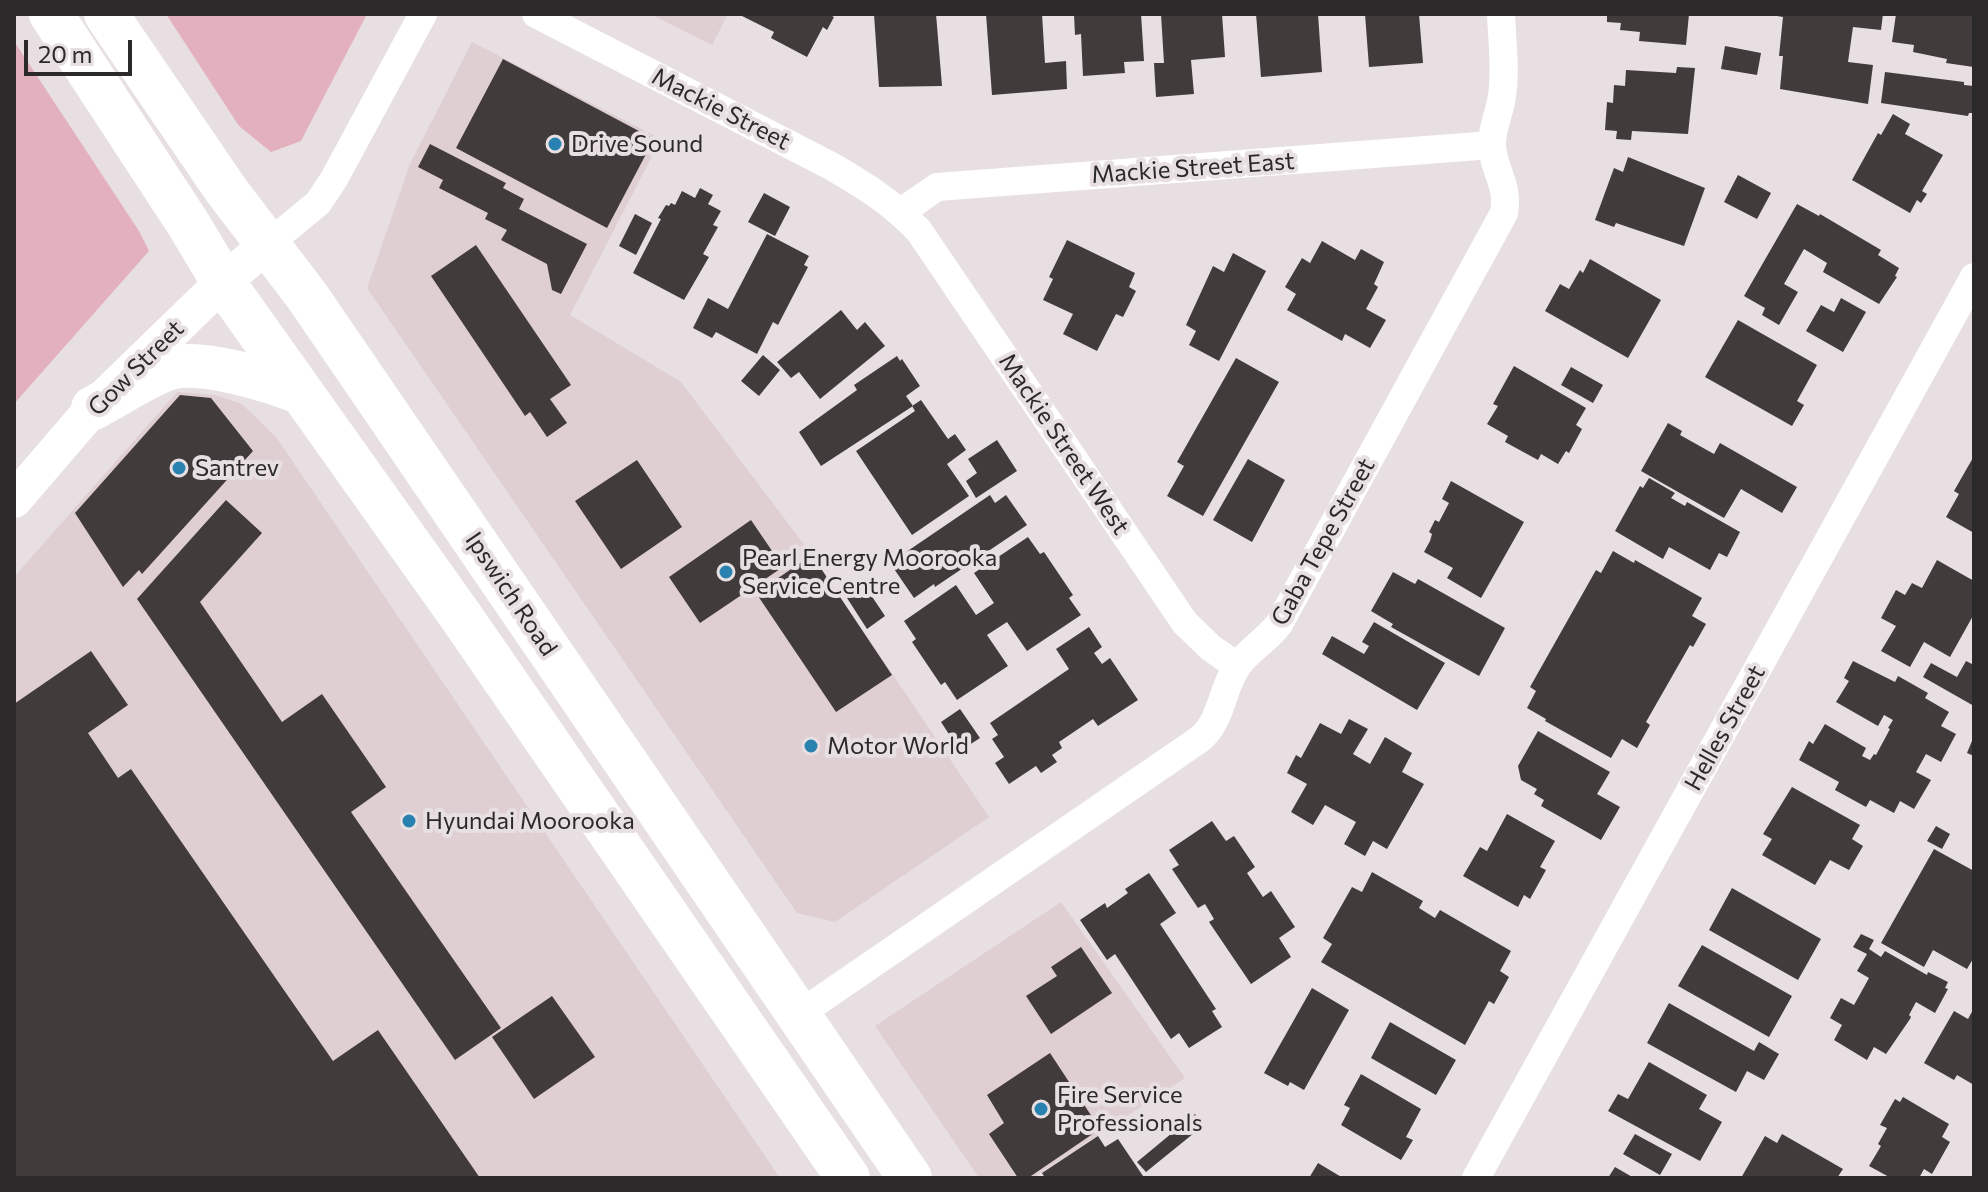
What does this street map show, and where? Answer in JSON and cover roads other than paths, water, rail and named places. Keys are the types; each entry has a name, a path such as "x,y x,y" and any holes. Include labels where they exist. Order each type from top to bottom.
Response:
{"highway":[{"path":"51,14 223,282 462,618 848,1178"},
{"name":"Ipswich Road","path":"106,14 218,180 307,296 910,1178"},
{"path":"93,408 171,368 206,368 266,379 302,393"}],"street":[{"path":"267,245 318,203 423,14"},
{"name":"Mackie Street","path":"536,14 831,166 871,189 901,212"},
{"name":"Gaba Tepe Street","path":"798,1015 1200,739 1216,721 1237,666 1269,638 1279,624 1504,213 1506,195 1492,145 1503,83 1501,14"},
{"name":"Mackie Street East","path":"901,212 937,187 1492,145"},
{"name":"Mackie Street West","path":"901,212 919,231 1185,623 1211,648 1237,666"},
{"name":"Gow Street","path":"14,500 93,408 223,282 267,245"},
{"name":"Helles Street","path":"1476,1178 1974,277"}],"place":[{"name":"Drive Sound","path":"555,144"},
{"name":"Santrev","path":"179,468"},
{"name":"Pearl Energy Moorooka Service Centre","path":"726,572"},
{"name":"Motor World","path":"811,746"},
{"name":"Hyundai Moorooka","path":"409,821"},
{"name":"Fire Service Professionals","path":"1041,1109"}]}
